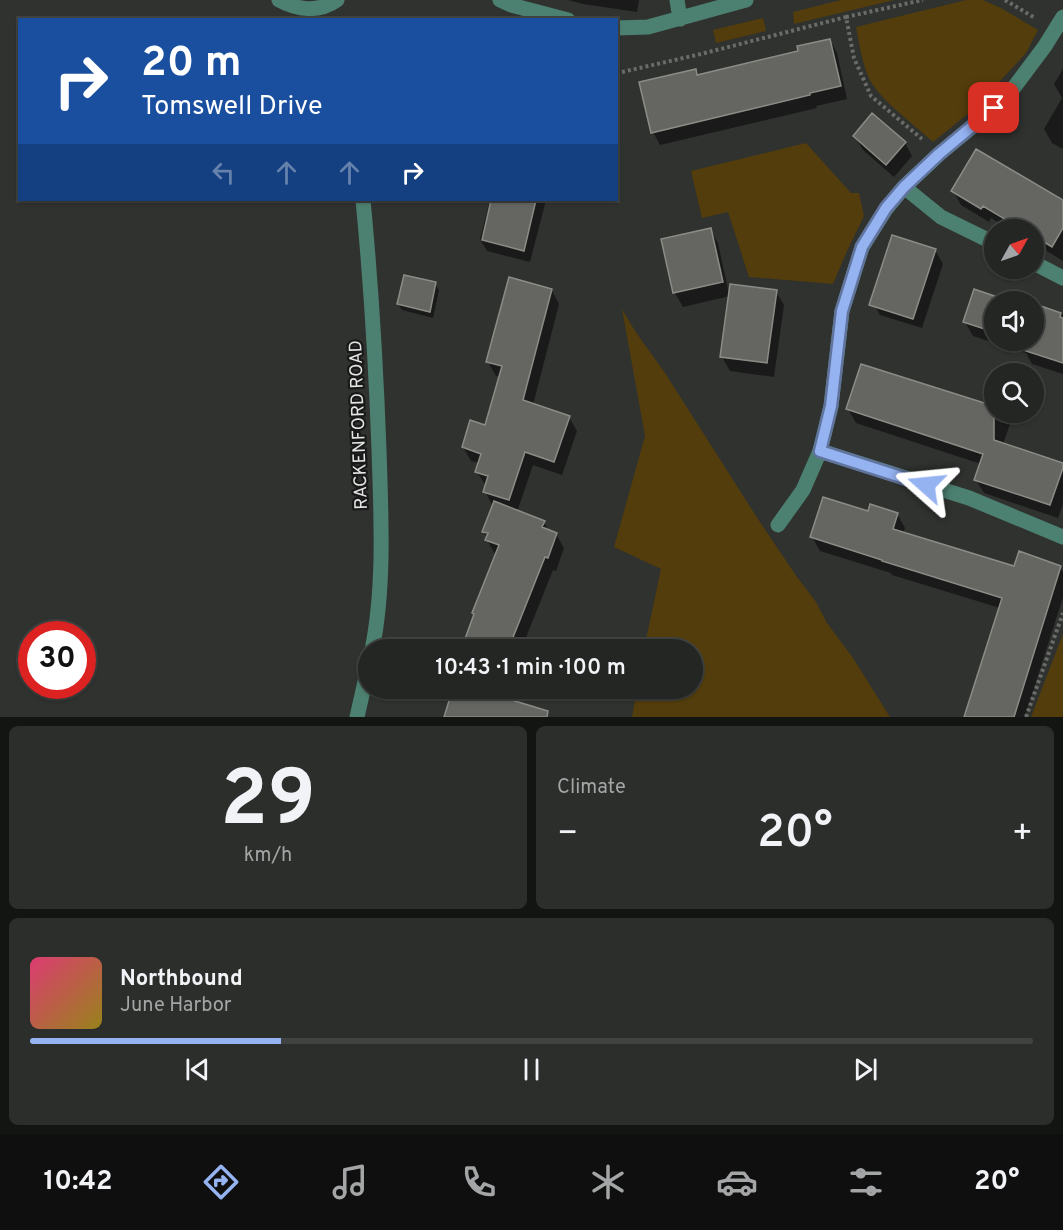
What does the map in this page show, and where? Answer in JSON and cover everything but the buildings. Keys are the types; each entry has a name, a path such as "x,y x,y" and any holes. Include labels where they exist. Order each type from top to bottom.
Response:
{"street":[{"path":"279,0 292,7 303,9 330,9"},
{"path":"500,0 561,18"},
{"path":"677,0 680,19"},
{"path":"618,28 648,27 746,0"},
{"path":"778,525 803,490 820,451 831,406 842,311 862,247 886,208 904,187 1009,94 1059,24"},
{"path":"904,187 941,217 984,238"},
{"name":"RACKENFORD ROAD","path":"363,201 373,320 381,537 374,639"},
{"path":"1044,269 1063,279"},
{"path":"820,451 969,498 1063,537"},
{"path":"357,717 361,699"}],"path":[{"path":"622,72 922,0"},
{"path":"1005,0 1059,24"},
{"path":"846,17 854,58 871,96 939,154"},
{"path":"1026,717 1063,613"}],"shaded area":[{"path":"841,0 894,0 794,24 793,12"},
{"path":"966,0 983,0 1038,30 1026,53 974,109 933,142 888,102 872,84 864,64 856,27"},
{"path":"763,18 766,31 716,43 713,30"},
{"path":"806,143 851,193 859,193 864,216 833,284 749,277 728,212 702,218 691,171"},
{"path":"622,309 890,717 632,717 635,699 703,699 703,639 646,639 661,569 614,547 645,436"},
{"path":"1063,634 1063,717 1031,717"}],"route":[{"path":"926,485 820,451 831,406 842,311 862,247 886,208 904,187 939,154 994,108"}]}
